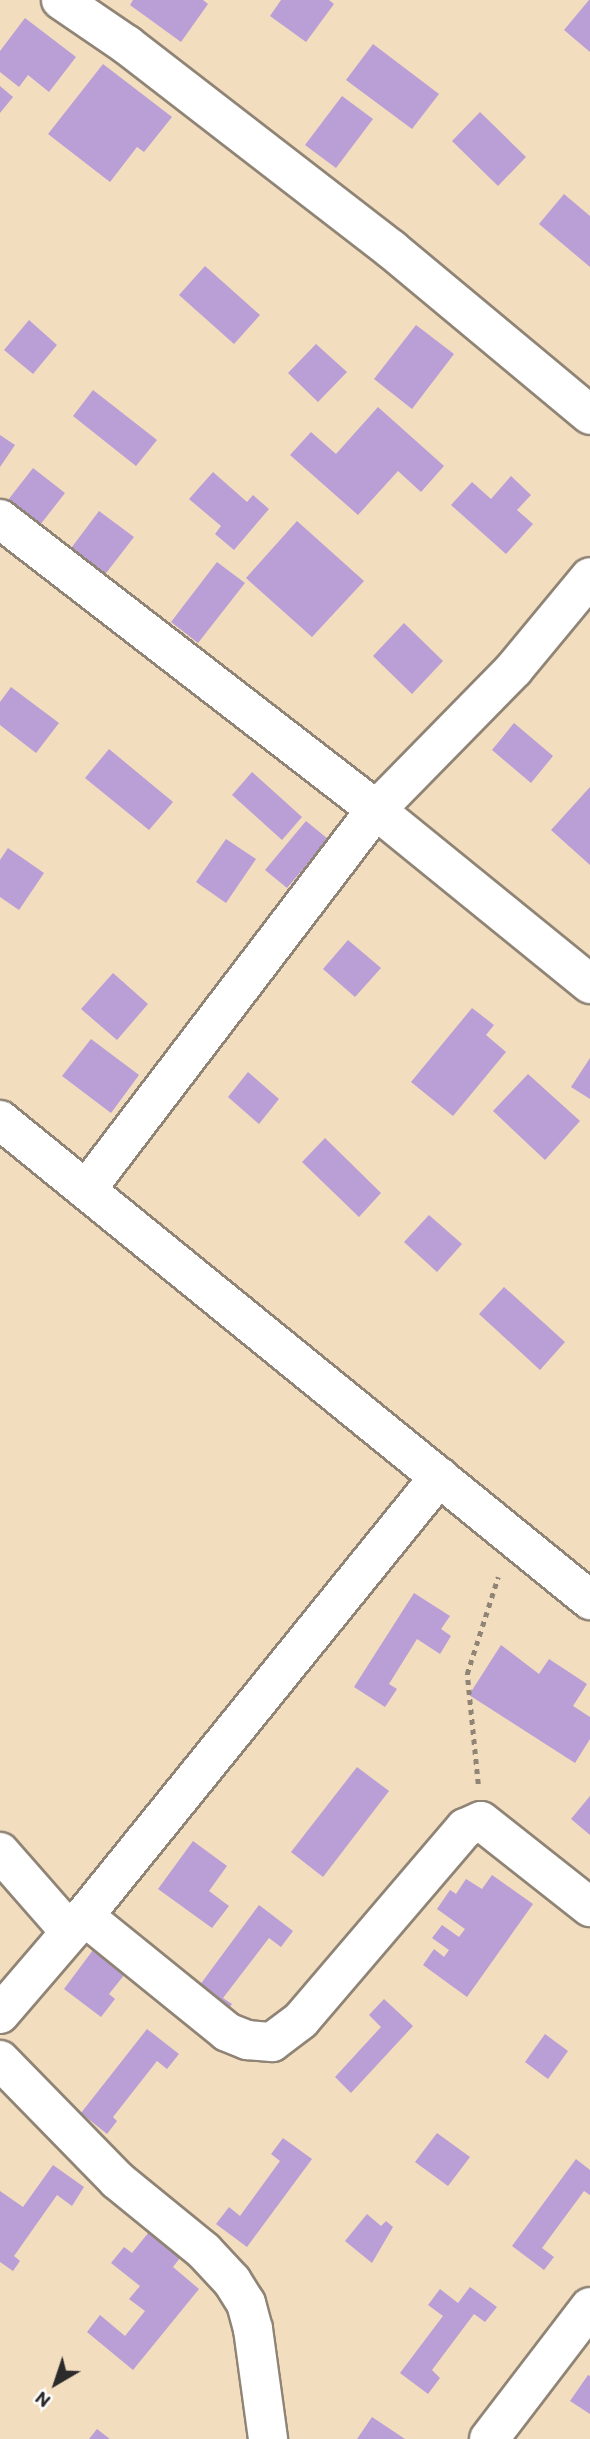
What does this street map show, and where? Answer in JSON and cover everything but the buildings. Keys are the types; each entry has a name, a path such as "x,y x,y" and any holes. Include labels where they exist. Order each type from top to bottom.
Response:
{"street":[{"path":"61,0 127,45 391,249 590,415"},
{"path":"0,519 376,810 590,984"},
{"path":"86,1190 376,810 513,669 590,577"},
{"path":"0,1120 590,1600"},
{"path":"0,2014 77,1924 439,1477"},
{"path":"0,1852 77,1924 227,2032 247,2040 272,2042 301,2020 465,1828 481,1821 590,1907"},
{"path":"0,2060 117,2180 205,2251 232,2281 246,2303 253,2329 268,2439"},
{"path":"489,2439 590,2307"}],"path":[{"path":"481,1821 467,1674 511,1536"}]}
